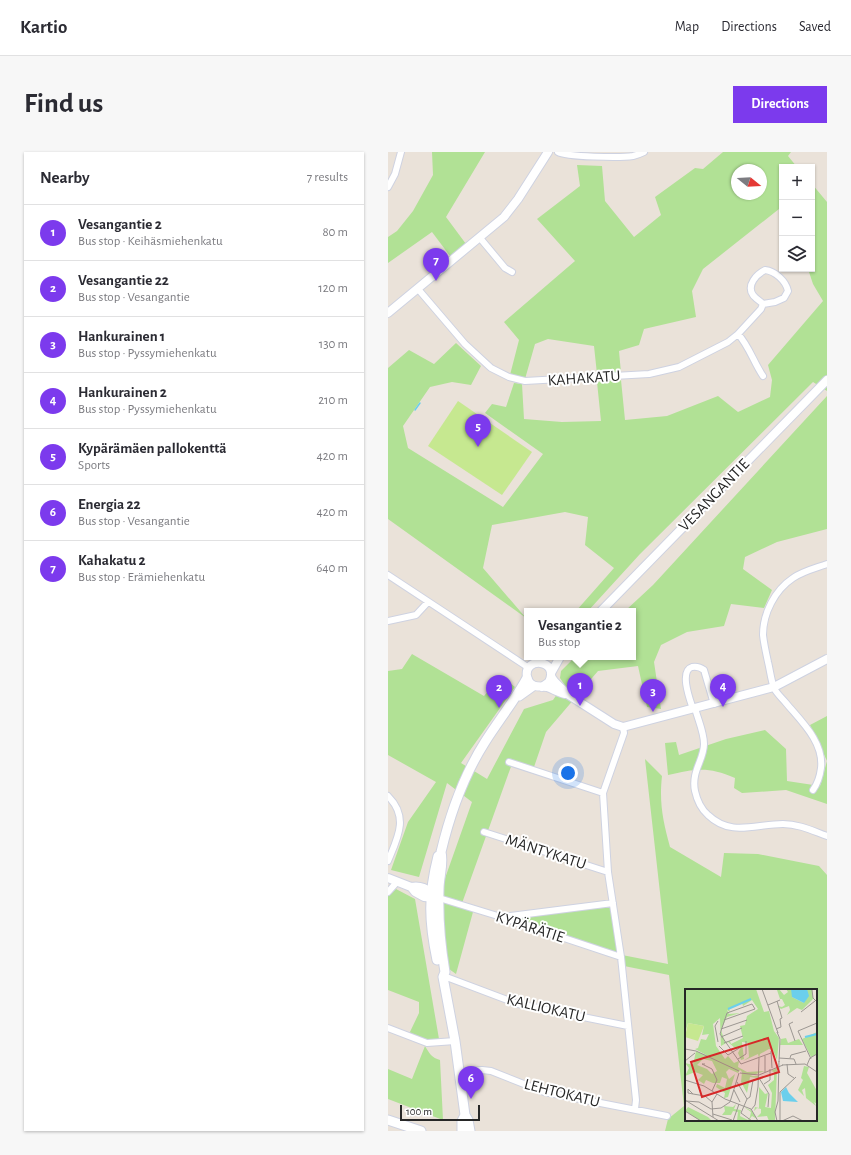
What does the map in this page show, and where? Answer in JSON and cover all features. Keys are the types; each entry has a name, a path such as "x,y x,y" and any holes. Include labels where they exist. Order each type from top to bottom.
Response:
{"main road":[{"path":"470,1131 468,1120 465,1115 455,1041 443,977 445,972 433,896 442,858 441,852 454,807 484,743 516,698 527,678"},
{"path":"516,698 537,686"},
{"path":"462,1131 462,1121 465,1115"},
{"path":"388,1120 421,1131"}],"street":[{"path":"388,187 395,174 401,152"},
{"path":"388,313 480,238 510,210 548,152"},
{"path":"558,152 569,155 623,156 638,155 644,152"},
{"path":"480,238 505,268 512,272"},
{"path":"768,270 779,277 787,287 788,291 787,295 781,300 763,304 753,296 750,288 753,281 761,272 768,270"},
{"name":"KAHAKATU","path":"418,289 465,344 491,368 509,377 525,381 608,377 664,371 679,367 728,342 738,334 761,309 763,304"},
{"path":"738,334 744,340 758,369 764,376"},
{"name":"VESANGANTIE","path":"604,608 827,380"},
{"path":"812,790 817,784 820,775 821,765 818,748 813,737 774,688 764,643 764,626 768,610 775,596 781,589 794,577 827,564"},
{"path":"388,575 526,666 537,663 544,664 549,668 554,682 567,694 614,724 623,727 774,688 827,660"},
{"path":"388,621 416,615 428,602"},
{"path":"544,664 551,660"},
{"path":"537,686 549,682 551,674 558,660"},
{"path":"526,666 527,678 537,686 567,694"},
{"path":"714,704 704,670 699,667 689,669 686,672 685,678 704,744 694,776 694,784 697,800 705,812 714,821 724,826 736,828 784,824 800,826 827,836"},
{"path":"623,727 624,733 603,793 608,872 621,957 636,1100 634,1109"},
{"path":"509,762 603,793"},
{"path":"388,796 398,809 400,820 400,830 388,861"},
{"name":"MÄNTYKATU","path":"484,832 608,872"},
{"name":"KYPÄRÄTIE","path":"388,878 411,887 419,894 433,896 502,917 621,957"},
{"path":"388,892 397,882"},
{"path":"502,917 612,903"},
{"name":"KALLIOKATU","path":"443,977 518,1004 628,1026"},
{"path":"388,1028 427,1043 455,1041"},
{"name":"LEHTOKATU","path":"459,1072 482,1070 491,1071 544,1092 667,1116"}],"green space":[{"path":"432,152 485,152 446,217 466,244 450,256 432,232 388,263 388,237 397,231 413,211 433,175"},
{"path":"723,152 791,152 788,156 795,164 779,164 779,209 703,269 692,291 696,317 644,329 639,345 619,351 621,373 597,374 594,346 548,339 535,344 525,379 510,375 519,340 504,322 575,261 537,219 580,186 577,165 602,166 605,201 634,237 661,215 655,197 695,168 703,169"},
{"path":"815,188 827,202 827,391 813,382 640,554 591,608 579,608 614,568 585,545 588,517 565,512 492,525 483,568 524,617 388,519 388,368 409,350 434,364 456,343 481,366 471,385 452,382 430,387 403,426 408,448 503,507 543,454 485,413 492,404 506,407 514,383 522,384 524,419 562,422 601,421 597,382 621,380 625,420 667,416 718,396 738,412 770,397 772,380 768,365 823,301 813,284 809,272 815,272"},
{"path":"827,396 827,529 777,542 745,557 743,569 772,590 764,608 731,604 724,626 687,632 661,645 654,662 661,709 647,707 638,666 598,671 546,732 534,767 513,761 461,906 473,912 456,974 449,969 440,916 443,884 472,802 447,783 419,877 391,870 408,822 436,782 388,755 388,671 402,669 412,654 484,696 501,676 515,687 461,763 487,779 524,709 553,700 564,684 560,678 561,671 572,660 636,660 636,608 628,608 653,585"},
{"path":"458,401 532,452 502,495 428,446"},
{"path":"827,716 827,761 810,725"},
{"path":"765,730 786,749 787,781 820,786 827,761 827,804 786,790 742,793 734,788 735,778 709,770 694,770 668,775 665,743 676,742 679,755 726,739"},
{"path":"645,759 662,776 662,812 670,847 721,877 724,853 758,854 819,866 827,875 827,1131 665,1131 668,1119 684,1106 669,975 624,966 622,955 668,964"},
{"path":"396,889 415,899 439,1039 423,1039 409,1034 419,1013 419,1002 388,990 388,895"},
{"path":"611,907 618,953 510,918"},
{"path":"425,1046 431,1055 440,1060 443,1120 388,1099 388,1069 412,1079"}],"waterway":[{"path":"415,410 420,403"}],"place":[{"name":"Kahakatu 2","path":"436,281"},
{"name":"Kypärämäen pallokenttä","path":"478,447"},
{"name":"Vesangantie 2","path":"580,706"},
{"name":"Hankurainen 2","path":"723,707"},
{"name":"Vesangantie 22","path":"499,708"},
{"name":"Hankurainen 1","path":"653,712"},
{"name":"Energia 22","path":"471,1099"}]}
